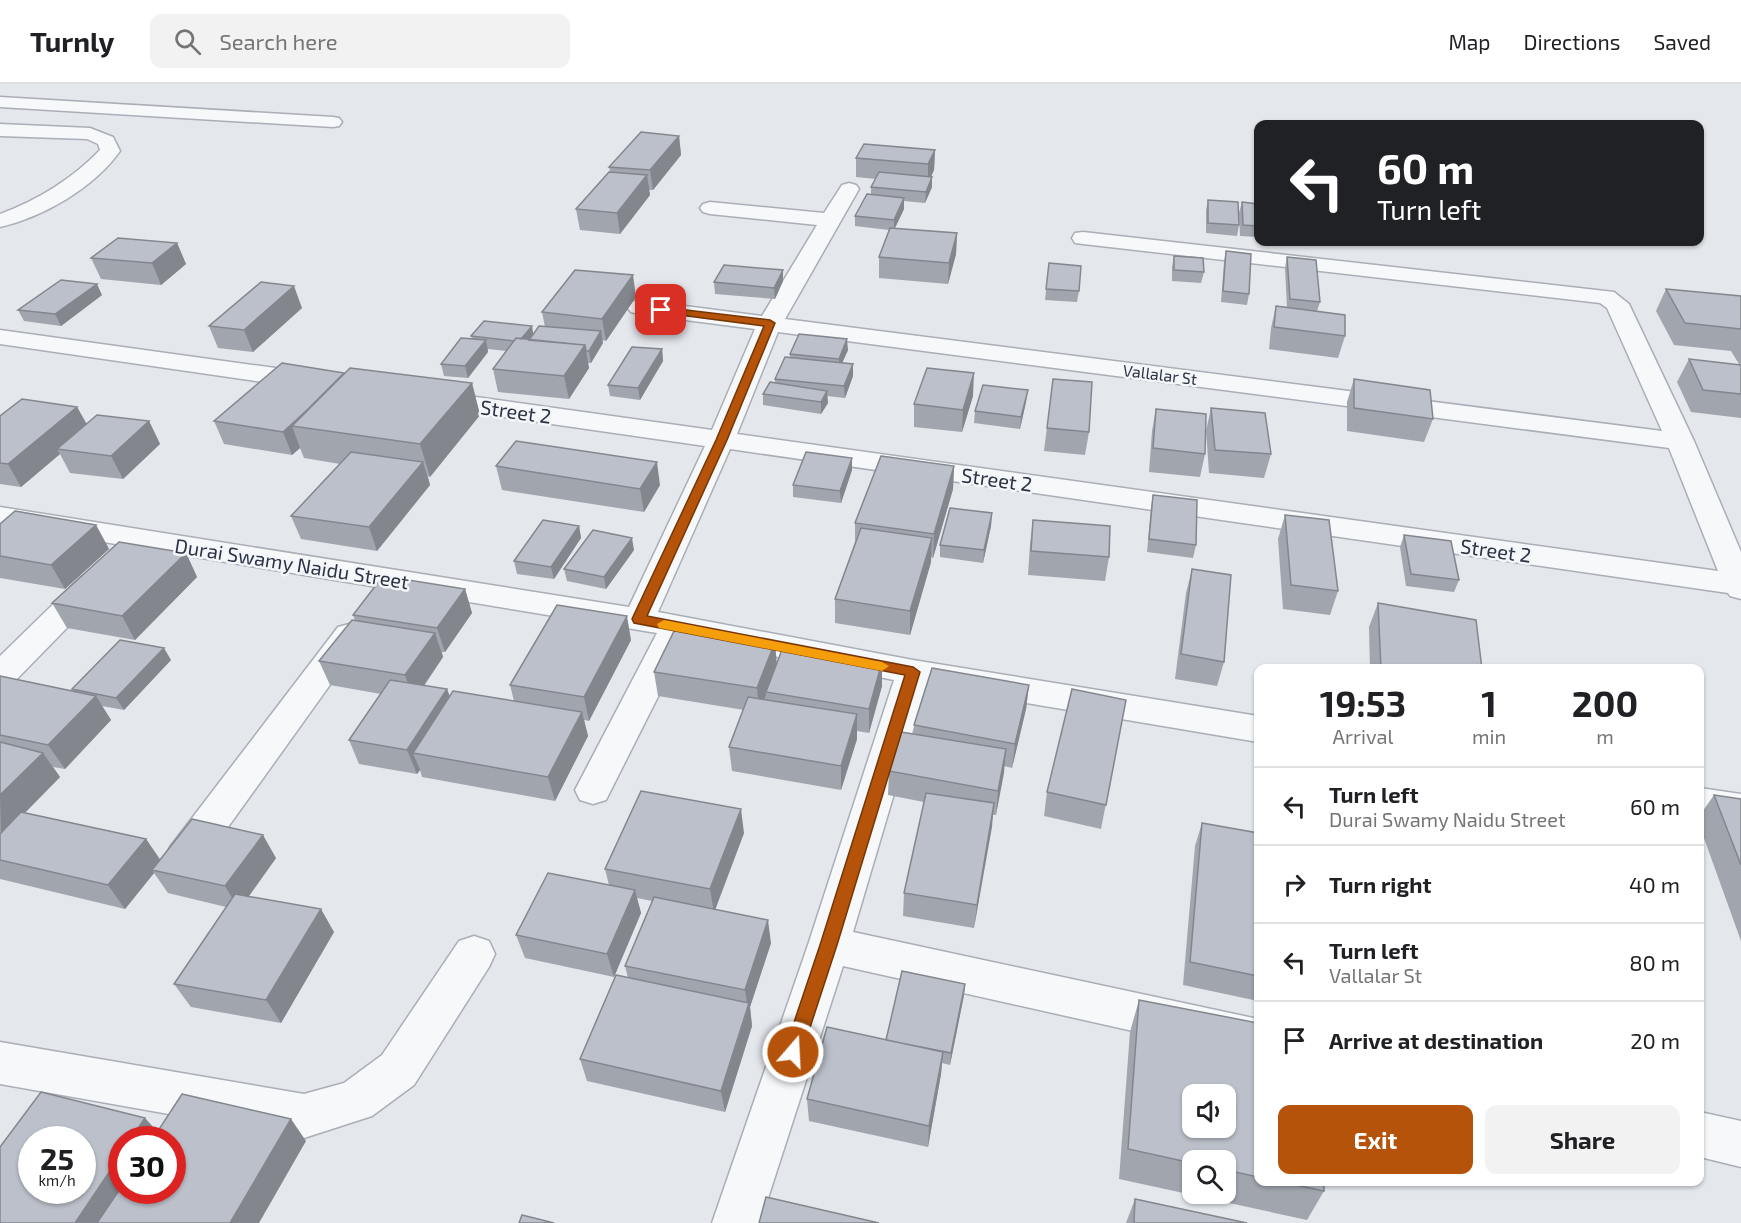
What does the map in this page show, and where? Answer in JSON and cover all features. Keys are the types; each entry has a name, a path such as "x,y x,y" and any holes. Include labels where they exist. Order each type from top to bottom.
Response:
{"street":[{"path":"0,102 333,122"},
{"path":"0,130 90,134 106,141 110,151 99,163 51,199 28,212 0,221"},
{"path":"639,619 721,440 770,323 849,189"},
{"path":"710,208 830,220"},
{"path":"1083,238 1606,297 1617,304 1680,441 1740,586"},
{"name":"Vallalar St","path":"639,307 1680,441"},
{"path":"0,337 331,384"},
{"name":"Street 2","path":"402,394 1740,586"},
{"name":"Durai Swamy Naidu Street","path":"0,516 639,619 913,672 1254,728"},
{"path":"0,676 138,538"},
{"path":"175,869 390,579"},
{"path":"593,789 677,627"},
{"path":"736,1223 829,945 913,672"},
{"path":"1704,803 1741,809"},
{"path":"829,945 1254,1038"},
{"path":"0,1063 304,1116 356,1101 398,1070 474,954"},
{"path":"1704,1136 1741,1144"}],"building":[{"path":"641,132 679,136 650,170 609,167"},
{"path":"864,144 935,150 928,164 856,158"},
{"path":"609,172 647,175 617,213 576,209"},
{"path":"879,172 932,177 926,192 871,187"},
{"path":"867,194 904,198 894,220 855,216"},
{"path":"1208,200 1238,202 1239,225 1208,223"},
{"path":"1242,202 1254,204 1254,226 1243,225"},
{"path":"890,228 957,233 949,263 879,257"},
{"path":"118,238 177,243 152,263 91,258"},
{"path":"1226,251 1251,254 1249,294 1223,291"},
{"path":"1174,256 1203,258 1204,272 1174,270"},
{"path":"1287,257 1316,260 1320,302 1290,299"},
{"path":"1049,263 1081,266 1079,291 1046,289"},
{"path":"724,265 783,270 774,288 714,282"},
{"path":"575,270 633,275 602,319 542,312"},
{"path":"61,280 97,284 55,314 18,310"},
{"path":"261,282 294,286 244,330 209,326"},
{"path":"1666,289 1741,296 1741,329 1685,323"},
{"path":"1276,306 1345,315 1345,336 1274,327"},
{"path":"484,321 532,326 521,339 516,338 514,341 471,336"},
{"path":"539,326 601,331 589,351 586,351 585,345 529,340"},
{"path":"799,334 847,339 839,359 790,354"},
{"path":"461,338 486,340 465,366 441,364"},
{"path":"516,338 585,345 564,376 493,369"},
{"path":"632,347 662,349 638,388 608,385"},
{"path":"785,357 853,364 844,386 775,379"},
{"path":"1689,359 1741,365 1741,394 1703,390"},
{"path":"282,363 344,373 283,432 214,421"},
{"path":"350,368 472,383 420,444 292,426"},
{"path":"927,368 974,373 963,410 914,404"},
{"path":"1053,379 1092,382 1089,432 1047,428"},
{"path":"1354,379 1430,390 1433,419 1354,408"},
{"path":"770,382 827,391 821,402 763,394"},
{"path":"983,385 1028,390 1021,417 975,411"},
{"path":"22,399 77,407 8,464 0,463 0,416"},
{"path":"1211,408 1265,413 1271,454 1215,450"},
{"path":"1156,409 1206,414 1205,454 1153,448"},
{"path":"97,415 149,421 111,456 57,449"},
{"path":"516,441 657,462 640,489 496,466"},
{"path":"351,452 423,462 369,527 291,516"},
{"path":"806,452 852,458 840,491 793,485"},
{"path":"881,456 954,466 934,534 855,523"},
{"path":"1153,495 1197,500 1196,545 1149,539"},
{"path":"950,508 992,513 984,550 940,545"},
{"path":"15,511 96,525 51,565 0,556 0,524"},
{"path":"1285,515 1329,520 1338,591 1291,585"},
{"path":"543,520 579,526 551,567 514,561"},
{"path":"1033,520 1110,526 1109,557 1031,551"},
{"path":"861,528 932,538 910,611 835,599"},
{"path":"593,530 632,538 604,577 564,569"},
{"path":"1404,535 1451,541 1459,580 1411,574"},
{"path":"119,542 186,553 122,616 52,603"},
{"path":"1192,569 1231,575 1224,662 1181,654"},
{"path":"383,576 465,589 437,628 353,615"},
{"path":"1378,603 1476,620 1481,664 1381,664"},
{"path":"557,605 627,616 584,697 510,685"},
{"path":"352,620 435,633 405,675 319,661"},
{"path":"676,627 775,642 757,688 654,672"},
{"path":"120,640 164,648 116,698 72,689"},
{"path":"783,647 882,662 869,709 766,692"},
{"path":"932,668 1029,685 1015,744 914,725"},
{"path":"0,676 96,696 48,745 0,735"},
{"path":"390,680 447,689 407,750 349,740"},
{"path":"1072,689 1126,700 1106,805 1047,792"},
{"path":"453,691 582,712 548,777 413,753"},
{"path":"748,697 857,714 841,766 729,747"},
{"path":"901,732 1006,749 998,791 889,771"},
{"path":"0,742 43,753 0,795"},
{"path":"641,791 741,809 710,889 605,869"},
{"path":"926,793 994,803 977,905 904,893"},
{"path":"1714,795 1741,799 1741,865"},
{"path":"21,812 146,839 108,885 0,860 0,834"},
{"path":"192,819 263,835 225,886 152,870"},
{"path":"1202,823 1254,832 1254,975 1190,962"},
{"path":"548,873 635,890 607,954 516,935"},
{"path":"235,894 321,909 266,1000 174,984"},
{"path":"654,897 768,920 745,990 625,966"},
{"path":"902,971 965,984 951,1053 886,1040"},
{"path":"616,975 749,1003 721,1091 580,1059"},
{"path":"1139,1000 1254,1022 1254,1176 1236,1172 1236,1150 1182,1150 1182,1161 1128,1149"},
{"path":"827,1027 943,1052 929,1126 807,1099"},
{"path":"41,1092 145,1118 140,1126 108,1126 108,1174 96,1192 96,1126 18,1126 18,1204 88,1204 75,1223 0,1223 0,1147"},
{"path":"182,1094 291,1119 230,1223 97,1223 110,1204 186,1204 186,1126 161,1126"},
{"path":"1300,1186 1324,1186 1324,1191"},
{"path":"766,1197 879,1223 759,1223"},
{"path":"1135,1199 1247,1223 1134,1223"},
{"path":"522,1215 554,1223 519,1223"}],"slow traffic":[{"path":"664,624 882,666"}],"route":[{"path":"661,310 770,323 721,440 639,619 913,672 829,945 793,1052"}]}
